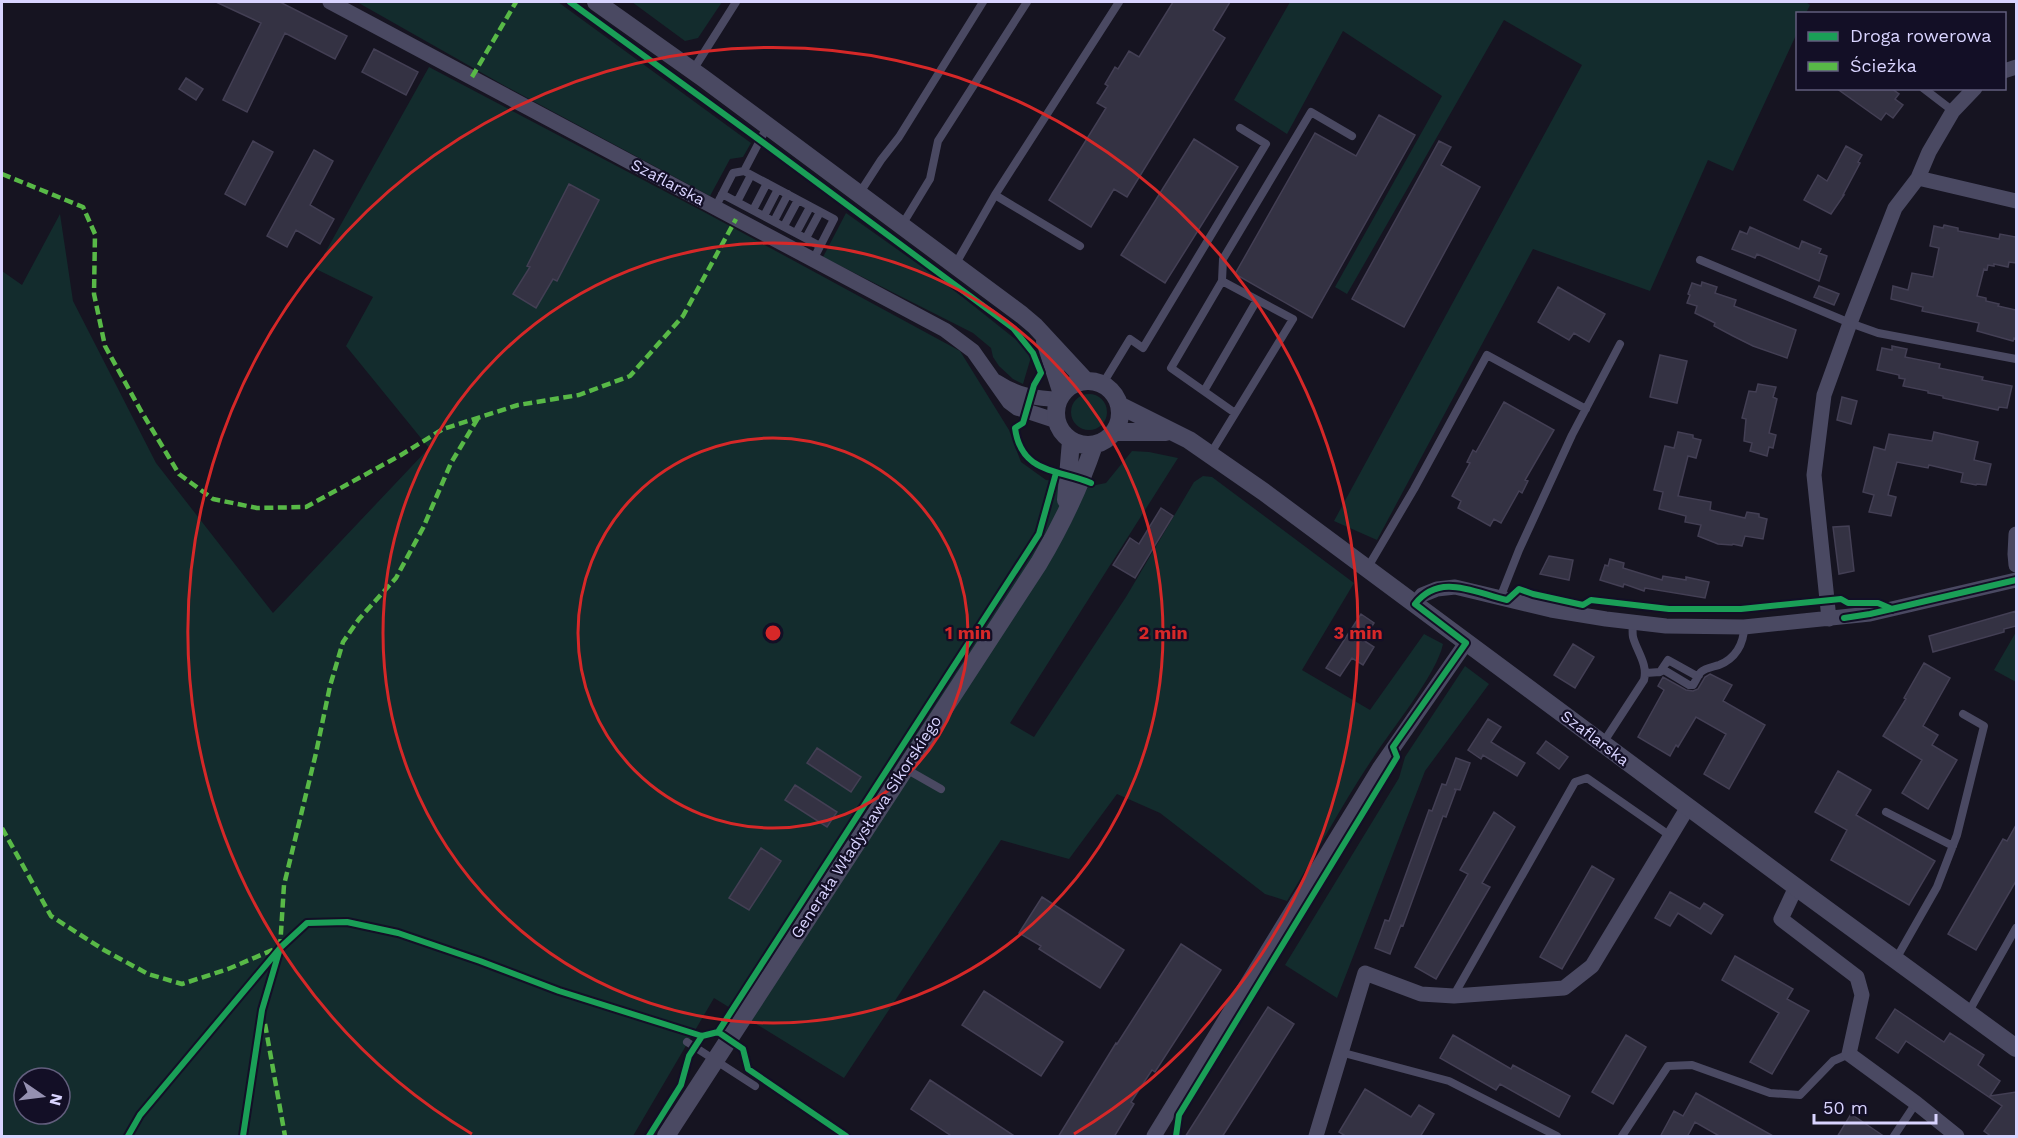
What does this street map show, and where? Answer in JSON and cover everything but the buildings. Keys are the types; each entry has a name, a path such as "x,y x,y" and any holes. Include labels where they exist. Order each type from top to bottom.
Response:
{"street":[{"name":"Szaflarska","path":"330,2 718,201 813,260 951,334 973,351 1009,402 1017,408 1057,421"},
{"path":"596,2 1022,315 1094,383 1115,397 1119,405 1118,424 1114,432 1094,445 1078,444 1065,435 1057,421 1056,414 1061,397 1069,388 1094,383"},
{"path":"1829,620 1814,475 1824,395 1895,208 1918,178 1929,152 1953,111 1974,90"},
{"path":"1918,178 2016,201"},
{"path":"1044,336 1061,397"},
{"name":"Szaflarska","path":"992,379 1011,391 1030,398 1061,397"},
{"name":"Szaflarska","path":"1119,405 1189,440 1210,454 2016,1048"},
{"name":"Szaflarska","path":"1114,432 1171,432"},
{"name":"Generała Władysława Sikorskiego","path":"1064,517 1071,441"},
{"name":"Generała Władysława Sikorskiego","path":"666,1137 1039,563 1064,517 1094,445"},
{"path":"2016,534 2016,565"},
{"path":"1415,604 1422,595 1437,589 1455,586 1500,598 1584,615 1633,622 1700,627 1744,627 1870,614 2016,580"},
{"path":"1154,1137 1380,767 1466,643"},
{"path":"1318,1136 1340,1052 1365,973 1421,994 1454,996 1564,988 1592,966 1688,807"},
{"path":"1796,887 1781,919 1857,977 1862,995 1849,1054 1916,1103 1957,1137"}],"lane":[{"path":"692,71 736,2"},
{"path":"859,194 880,160 899,137 983,2"},
{"path":"902,226 930,179 938,141 1027,2"},
{"path":"955,265 995,195 1119,2"},
{"path":"1926,90 1953,111"},
{"path":"1235,413 1171,368 1222,281 1223,259 1311,112 1352,136"},
{"path":"737,202 767,127"},
{"path":"1094,383 1130,339 1143,348 1266,144 1240,128"},
{"path":"813,260 834,219 748,173 733,173 718,201 737,202 820,246"},
{"path":"753,210 767,183"},
{"path":"764,216 778,189"},
{"path":"774,221 788,195"},
{"path":"995,195 1080,246"},
{"path":"784,226 798,200"},
{"path":"796,233 810,207"},
{"path":"806,238 820,212"},
{"path":"1700,261 1878,333 2016,359"},
{"path":"1210,454 1293,319 1222,281"},
{"path":"1204,392 1257,300"},
{"path":"1500,598 1572,435 1620,344"},
{"path":"1366,569 1414,489 1487,356 1586,409"},
{"path":"1603,744 1644,680 1646,673 1632,635 1633,622"},
{"path":"1646,673 1664,670 1689,685 1693,685 1705,669 1726,662 1735,655 1741,645 1744,627"},
{"path":"1660,672 1668,660 1699,675"},
{"path":"1895,960 1937,887 1953,846 1984,726 1963,714"},
{"path":"904,768 941,789"},
{"path":"1454,996 1575,782 1587,778 1669,835"},
{"path":"1886,812 1953,846"},
{"path":"1968,1013 2016,928"},
{"path":"687,1041 755,1086"},
{"path":"1340,1052 1449,1081 1557,1137"},
{"path":"1622,1137 1668,1066 1692,1065 1770,1093 1800,1095 1833,1061 1849,1054"},
{"path":"1894,1137 1916,1103"}],"green space":[{"path":"357,2 558,2 751,143 743,157 730,159 710,196 505,86"},
{"path":"632,2 722,2 698,38 685,41"},
{"path":"1290,2 1806,2 1810,5 1806,12 1796,12 1796,35 1733,171 1708,160 1650,291 1533,249 1377,540 1334,521 1582,65 1504,20 1347,294 1335,287 1442,96 1343,31 1287,134 1234,100"},
{"path":"429,67 704,212 960,351 1009,430 1021,462 1046,480 1096,485 1106,483 1132,451 1178,458 1010,723 1034,737 1126,597 1194,482 1203,476 1212,477 1354,583 1302,670 1370,710 1424,634 1443,644 1423,686 1373,758 1287,901 1265,894 1160,813 1117,794 1069,859 1001,840 844,1078 714,998 633,1136 2,1136 2,271 22,285 60,214 73,301 156,463 273,613 429,448 346,346 373,297 316,269"},
{"path":"846,213 946,284 1019,342 1031,357 1023,384 1013,379 999,366 993,357 991,348 973,333 823,257"},
{"path":"1089,394 1102,399 1107,412 1102,425 1089,430 1076,425 1071,412 1076,399"},
{"path":"2016,632 2016,682 1994,670"},
{"path":"1465,666 1489,684 1425,771 1337,998 1285,965 1399,778 1405,757"}],"marked path":[{"path":"472,77 516,2"},
{"path":"2,174 83,207 95,234 94,294 105,346 141,411 179,474 213,499 257,508 306,507 401,455 443,429 518,405 579,395 630,376 683,316 736,219"},
{"path":"280,948 284,885 330,686 343,642 359,619 396,578 423,528 451,463 478,418"},
{"path":"2,828 51,916 104,950 148,974 182,984 228,969 275,949"},
{"path":"265,1024 285,1136"}],"cycle path":[{"path":"570,2 1013,328 1033,353 1041,373 1034,385 1023,423 1015,428 1019,443 1033,462 1054,472 1091,483"},
{"path":"128,1136 140,1115 281,947 307,923 347,922 398,933 559,991 702,1036 718,1032 1039,534 1056,473"},
{"path":"1844,618 2016,580"},
{"path":"1176,1136 1179,1115 1397,757 1393,747 1466,643 1415,604 1425,594 1435,589 1458,587 1507,600 1519,589 1583,605 1591,600 1669,609 1741,609 1841,599 1848,603 1878,603 1892,609"},
{"path":"243,1136 262,1010 279,952"},
{"path":"718,1032 743,1049 748,1069 846,1136"},
{"path":"649,1136 681,1085 689,1056 702,1036"}]}
